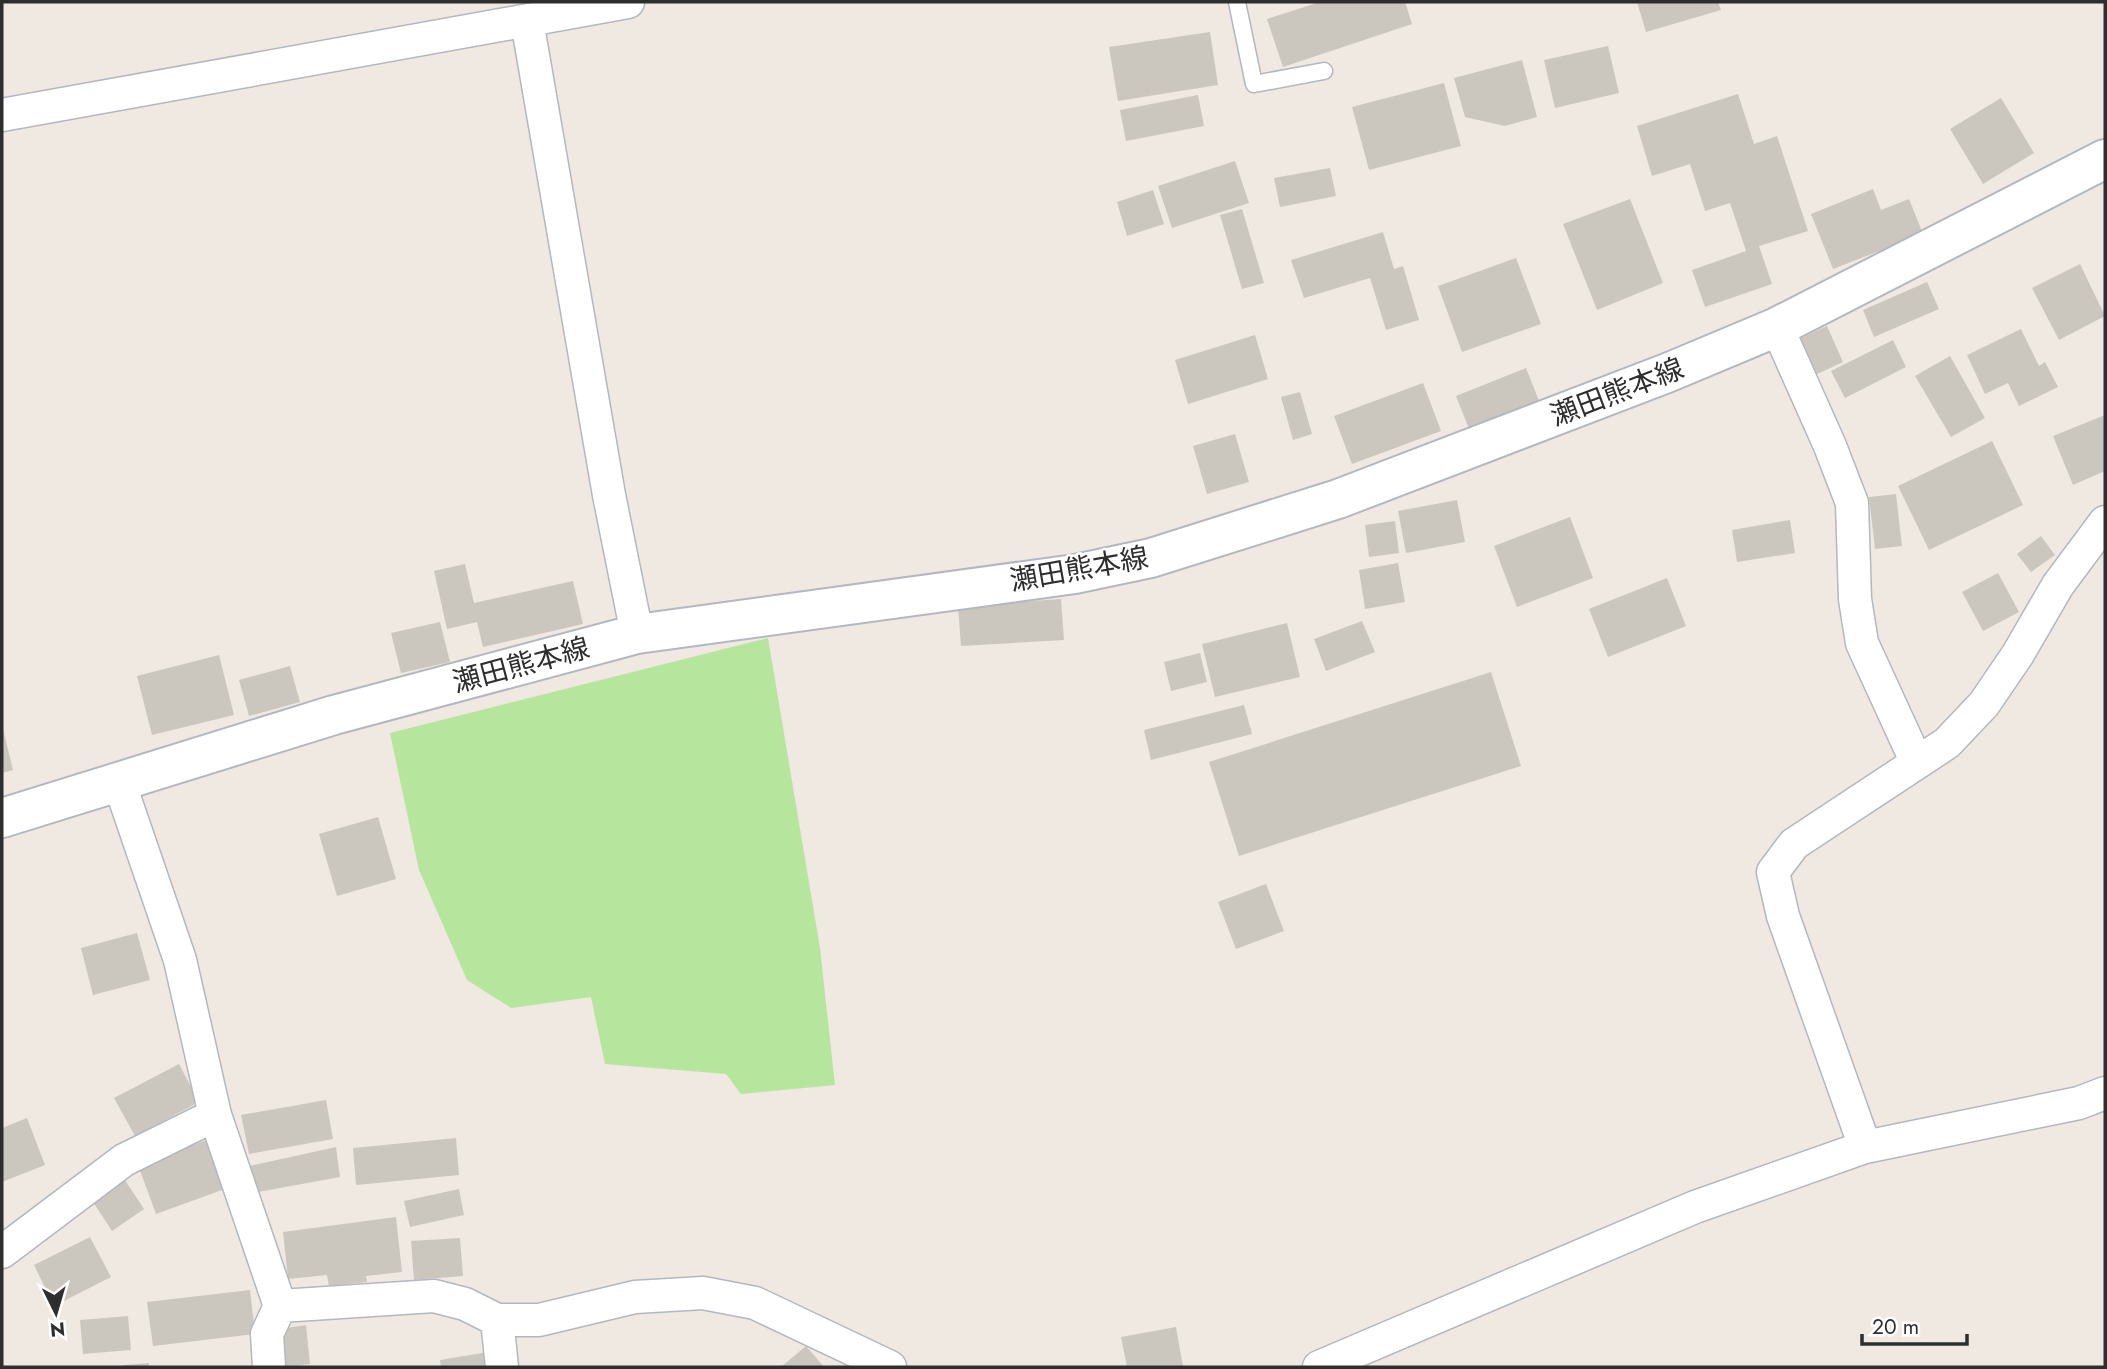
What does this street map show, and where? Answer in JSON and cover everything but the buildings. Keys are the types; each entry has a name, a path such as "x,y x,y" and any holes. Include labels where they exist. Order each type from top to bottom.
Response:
{"main road":[{"name":"瀬田熊本線","path":"2,818 334,715 637,634 1075,574 1151,558 1338,499 1667,373 1777,327 2105,159"}],"street":[{"path":"2,116 628,2"},
{"path":"527,21 609,495 637,634"},
{"path":"1777,327 1830,446 1852,503 1855,599 1862,643 1917,763"},
{"path":"1865,1147 1783,916 1773,872 1794,844 1947,743 1984,704 2018,654 2058,585 2105,522"},
{"path":"119,782 180,960 215,1115 280,1306 267,1334 269,1367"},
{"path":"1319,1367 1695,1207 1865,1147 2079,1103 2105,1093"},
{"path":"2,1252 124,1160 215,1115"},
{"path":"280,1306 435,1296 465,1304 497,1320 539,1320 635,1297 703,1293 755,1303 890,1367"},
{"path":"497,1320 502,1367"}],"lane":[{"path":"1237,2 1254,85 1324,71"}],"green space":[{"path":"768,638 820,948 835,1085 741,1094 726,1074 605,1064 591,997 511,1008 467,980 419,870 390,733"}]}
